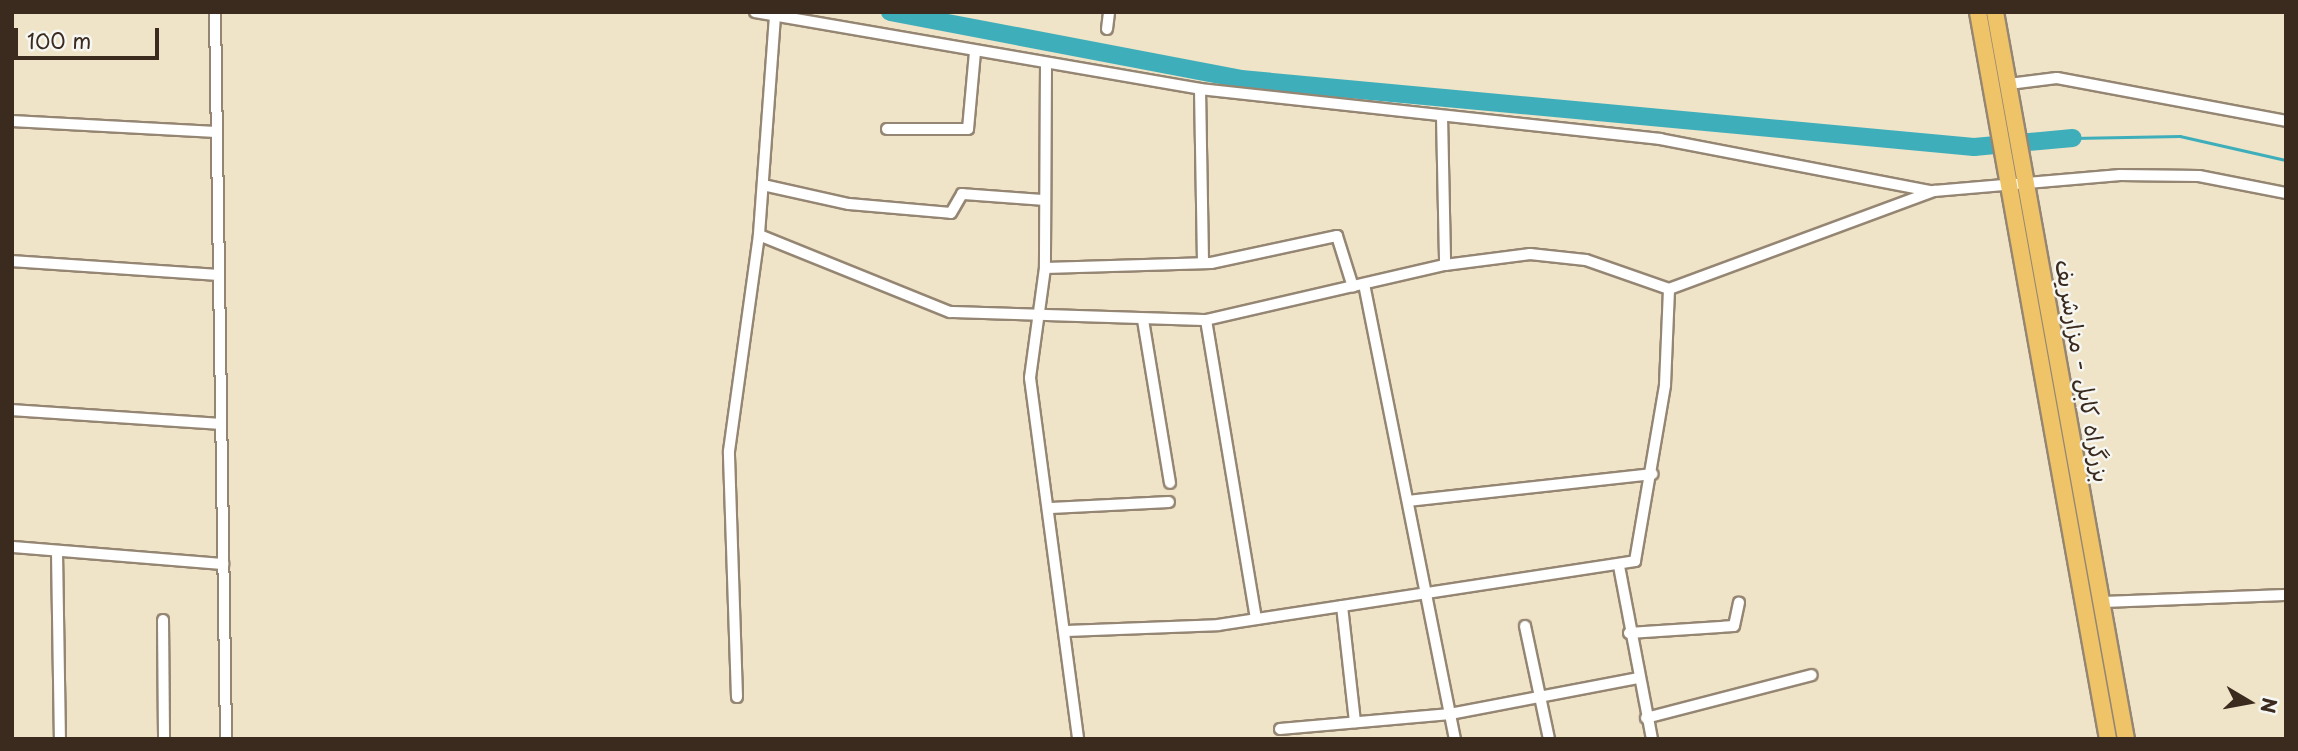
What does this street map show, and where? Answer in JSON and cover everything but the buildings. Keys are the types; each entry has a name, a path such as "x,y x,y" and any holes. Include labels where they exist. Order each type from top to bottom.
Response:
{"highway":[{"name":"بزرگراه کابل - مزارشریف","path":"1978,12 2108,739"},
{"name":"بزرگراه کابل - مزارشریف","path":"1995,12 2028,182 2126,739"}],"street":[{"path":"215,12 226,739"},
{"path":"755,12 1199,89 1660,139 1934,191 2120,175 2199,176 2286,193"},
{"path":"1107,29 1109,12"},
{"path":"737,697 729,451 759,235 775,16"},
{"path":"887,129 968,129 975,52"},
{"path":"1046,64 1045,268 1030,378 1051,508 1079,739"},
{"path":"2008,84 2057,78 2286,121"},
{"path":"1199,89 1203,263"},
{"path":"1442,116 1446,265"},
{"path":"12,121 216,132"},
{"path":"762,185 849,204 951,213 962,194 1044,200"},
{"path":"759,235 950,312 1038,317 1206,320 1446,265 1530,254 1586,260 1669,289 1934,191"},
{"path":"1045,268 1203,263 1337,236 1358,285 1408,501 1455,739"},
{"path":"12,261 218,275"},
{"path":"1065,631 1256,619 1619,566 1637,560 1653,474 1669,289"},
{"path":"1143,320 1170,483"},
{"path":"1206,320 1256,619"},
{"path":"12,410 221,424"},
{"path":"1408,501 1653,474"},
{"path":"1051,508 1169,502"},
{"path":"12,547 223,564"},
{"path":"57,552 60,739"},
{"path":"1619,566 1629,633 1646,718 1653,739"},
{"path":"2102,602 2286,595"},
{"path":"1629,633 1734,626 1739,603"},
{"path":"1342,606 1355,722"},
{"path":"163,621 163,739"},
{"path":"1525,626 1549,739"},
{"path":"1646,718 1812,675"},
{"path":"1280,729 1450,714 1540,699 1639,678"}],"waterway":[{"path":"890,12 1241,79 1974,147 2073,138"},
{"path":"2073,138 2180,136 2286,160"}]}
